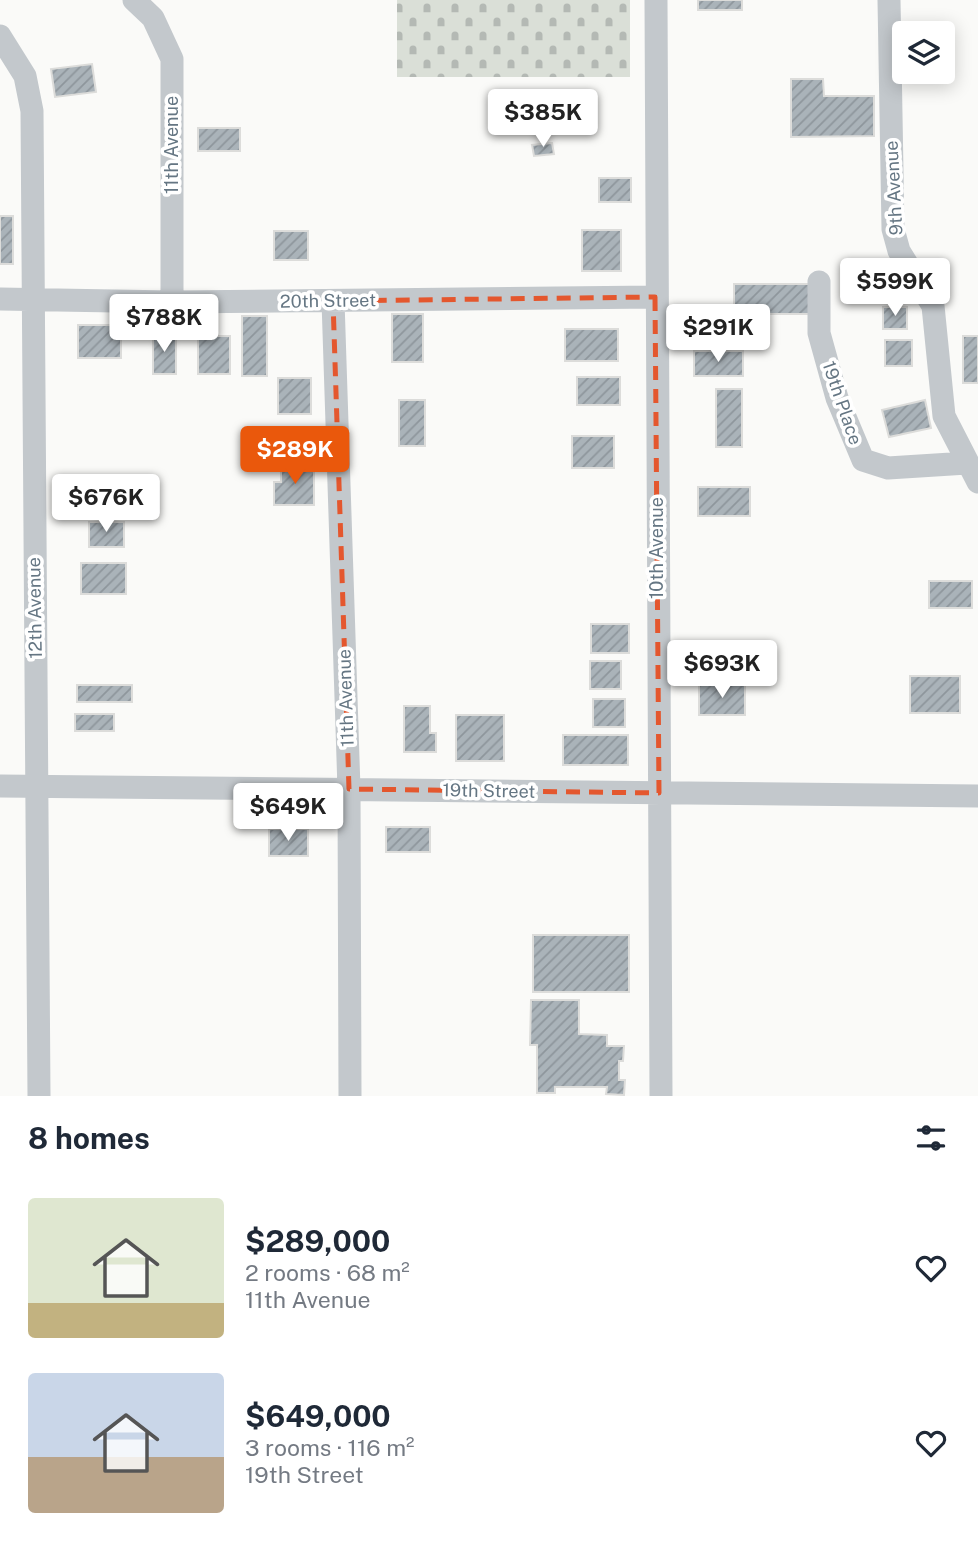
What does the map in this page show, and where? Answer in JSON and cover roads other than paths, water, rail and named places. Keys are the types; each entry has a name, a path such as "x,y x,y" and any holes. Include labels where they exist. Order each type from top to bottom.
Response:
{"street":[{"name":"11th Avenue","path":"134,0 153,18 172,59 172,302"},
{"name":"10th Avenue","path":"656,0 655,297 661,1096"},
{"name":"9th Avenue","path":"889,0 893,229 899,251 933,306 944,416 972,472"},
{"name":"12th Avenue","path":"3,39 25,76 32,111 39,1096"},
{"name":"19th Place","path":"819,282 819,333 837,398 863,460 888,468 972,472"},
{"name":"20th Street","path":"0,299 172,302 655,297"},
{"name":"11th Avenue","path":"333,301 349,789 350,1096"},
{"name":"19th Street","path":"0,786 978,796"}]}
